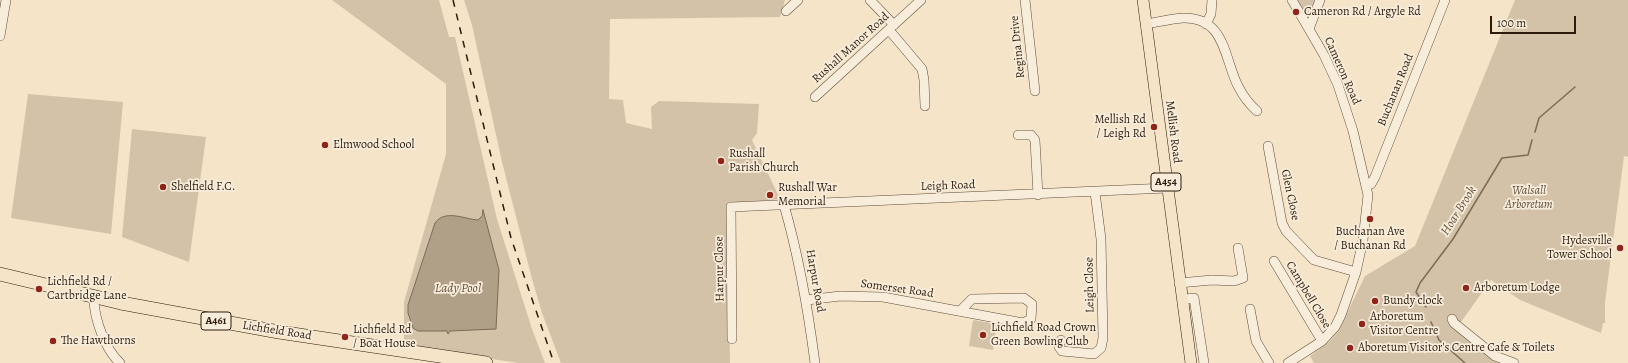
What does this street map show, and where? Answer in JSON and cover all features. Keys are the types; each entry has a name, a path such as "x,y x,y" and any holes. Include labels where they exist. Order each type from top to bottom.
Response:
{"highway":[{"name":"Lichfield Road","path":"0,274 94,298 279,332 486,363"}],"main road":[{"name":"Mellish Road","path":"1143,0 1190,363"}],"street":[{"path":"0,36 6,0"},
{"path":"786,11 797,0"},
{"path":"870,0 922,69 925,106"},
{"name":"Rushall Manor Road","path":"815,97 921,0"},
{"name":"Regina Drive","path":"1025,0 1035,91"},
{"path":"1206,24 1211,14 1212,0"},
{"name":"Cameron Road","path":"1288,363 1322,341 1335,327 1341,315 1356,272 1364,240 1368,195 1353,131 1338,85 1292,0"},
{"path":"1309,29 1320,0"},
{"name":"Buchanan Road","path":"1366,183 1371,184 1375,177 1445,0"},
{"path":"1146,24 1183,18 1206,24 1223,42 1238,87 1250,108"},
{"path":"1020,136 1030,135 1035,140 1038,195"},
{"name":"Glen Close","path":"1266,149 1282,223 1286,231 1314,260 1356,272"},
{"name":"Leigh Road","path":"731,208 1167,188"},
{"name":"Leigh Close","path":"1060,340 1059,347 1062,351 1094,354 1101,348 1103,338 1101,239 1094,192"},
{"name":"Harpur Road","path":"784,205 797,250 807,300 815,363"},
{"name":"Harpur Close","path":"731,208 737,329 732,339"},
{"path":"1179,283 1212,280 1234,281 1243,278 1238,248"},
{"name":"Campbell Close","path":"1274,261 1322,341"},
{"name":"Somerset Road","path":"807,300 866,295 1023,323 1031,319 1032,304 1024,298 972,299 960,311"},
{"path":"94,298 97,316 106,344 120,363"},
{"path":"1186,300 1194,298 1204,363"},
{"path":"1250,309 1256,341 1269,363"},
{"path":"1452,319 1454,323 1495,356 1514,363"}],"green space":[{"path":"332,0 439,0 449,37 455,37 497,219 532,329 545,363 519,363 404,346 404,302 446,154 446,84"},
{"path":"464,0 785,0 780,17 610,19 609,99 623,100 626,123 652,129 651,107 659,101 759,104 757,133 752,140 780,199 727,205 730,363 561,363 542,313 532,279 502,162 472,25"},
{"path":"1294,0 1318,0 1308,21"},
{"name":"Walsall Arboretum","path":"1515,0 1628,0 1628,157 1624,156 1605,302 1605,323 1603,323 1601,333 1520,300 1491,280 1461,322 1457,323 1455,329 1491,359 1499,363 1314,363 1310,356 1329,342 1338,332 1365,276 1415,246"},
{"path":"28,94 123,102 111,234 11,218"},
{"name":"Shelfield F.C.","path":"132,129 206,137 189,262 122,237"},
{"name":"Lichfield Road Crown Green Bowling Club","path":"973,320 997,324 993,350 969,346"}],"water":[{"name":"Lady Pool","path":"483,210 499,270 496,329 450,331 448,334 447,331 418,331 413,328 408,313 408,305 435,223 444,216 455,216 478,220 482,216"}],"waterway":[{"name":"Hoar Brook","path":"1535,132 1539,118 1575,87"},
{"name":"Hoar Brook","path":"1426,307 1416,292 1420,283 1453,239 1502,158 1528,155 1532,140"},
{"name":"Hoar Brook","path":"1431,322 1439,340 1465,363"}],"railway":[{"path":"453,0 511,238 554,363"}],"place":[{"name":"Cameron Rd / Argyle Rd","path":"1296,12"},
{"name":"Mellish Rd / Leigh Rd","path":"1154,127"},
{"name":"Elmwood School","path":"325,145"},
{"name":"Rushall Parish Church","path":"721,161"},
{"name":"Shelfield F.C.","path":"163,187"},
{"name":"Rushall War Memorial","path":"770,195"},
{"name":"Buchanan Ave / Buchanan Rd","path":"1370,219"},
{"name":"Hydesville Tower School","path":"1620,248"},
{"name":"Arboretum Lodge","path":"1466,288"},
{"name":"Lichfield Rd / Cartbridge Lane","path":"39,289"},
{"name":"Bundy clock","path":"1375,301"},
{"name":"Arboretum Visitor Centre","path":"1362,324"},
{"name":"Lichfield Road Crown Green Bowling Club","path":"983,335"},
{"name":"Lichfield Rd / Boat House","path":"345,337"},
{"name":"The Hawthorns","path":"53,341"},
{"name":"Aboretum Visitor's Centre Cafe & Toilets","path":"1350,348"}]}
